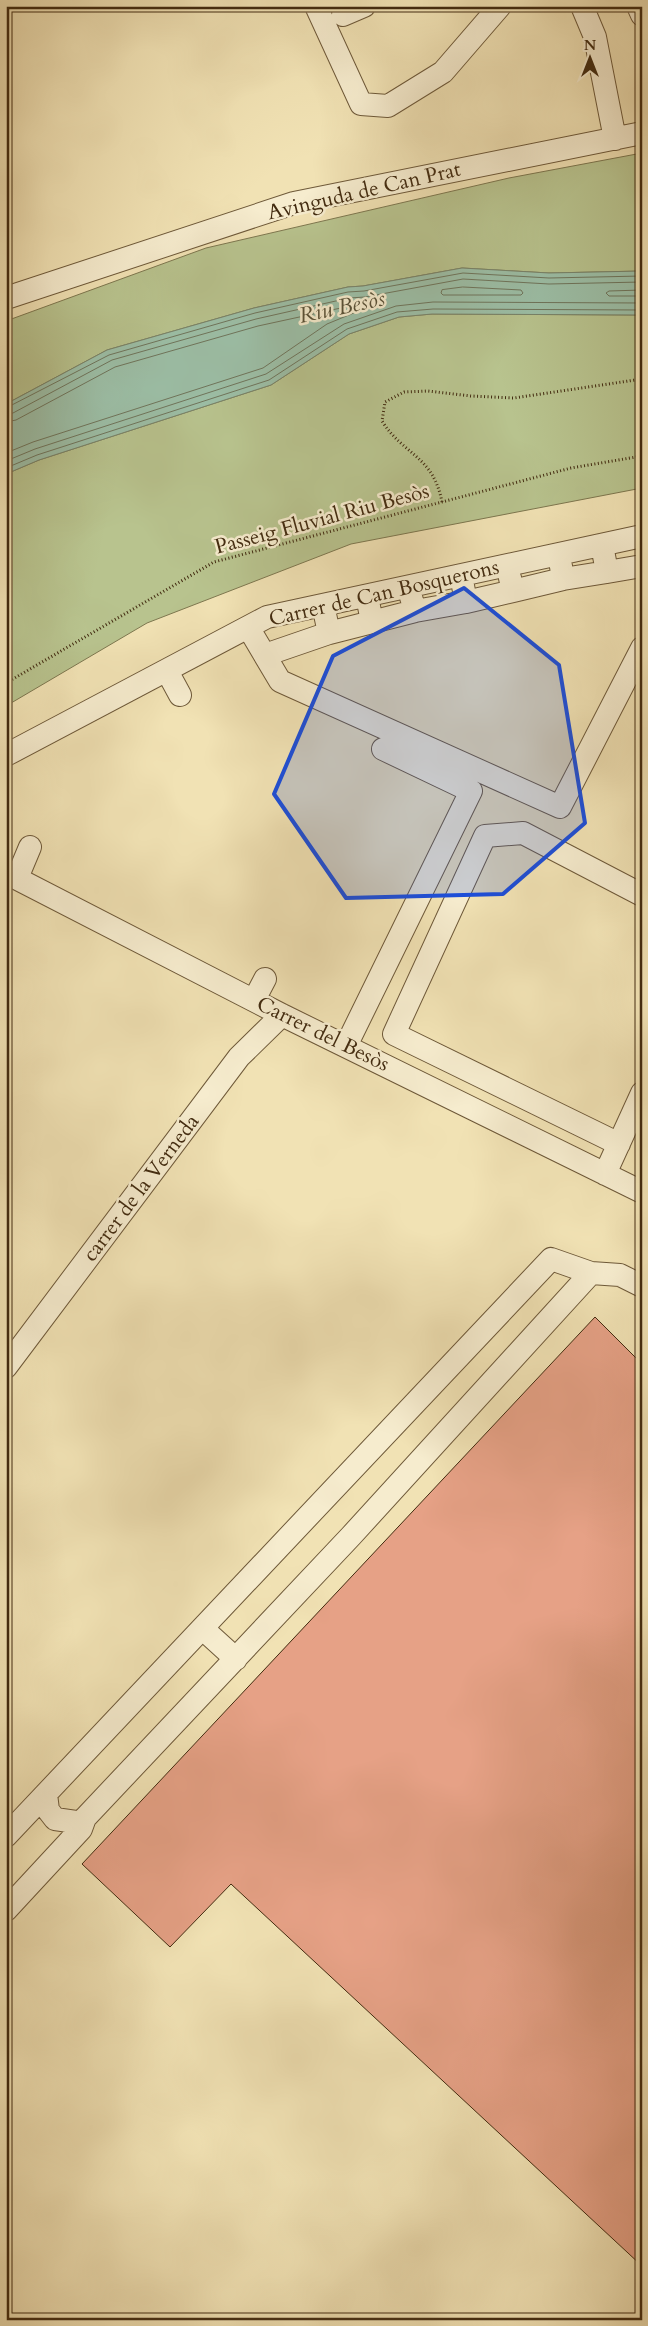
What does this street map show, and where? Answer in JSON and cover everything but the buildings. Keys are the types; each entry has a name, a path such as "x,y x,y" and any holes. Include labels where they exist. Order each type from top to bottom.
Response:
{"street":[{"path":"316,6 361,104 388,106 443,72 487,12"},
{"path":"343,15 364,6"},
{"path":"582,6 595,37 615,138"},
{"path":"638,6 642,15"},
{"name":"Avinguda de Can Prat","path":"6,298 294,203 642,133"},
{"name":"Carrer de Can Bosquerons","path":"6,755 266,617 642,536"},
{"path":"602,545 607,572"},
{"path":"559,554 563,579"},
{"path":"508,565 513,591"},
{"path":"265,655 330,633 415,611 466,602 563,579 642,566"},
{"path":"462,575 466,602"},
{"path":"409,587 415,611"},
{"path":"367,596 372,622"},
{"path":"323,605 330,633"},
{"path":"291,612 300,643"},
{"path":"248,627 280,681 560,807 642,648"},
{"path":"167,670 180,695"},
{"path":"351,1036 471,791 383,749"},
{"path":"619,1144 394,1034 485,836 523,832 642,895"},
{"path":"11,876 30,847"},
{"name":"Carrer del Besòs","path":"11,876 261,987 282,1015 351,1036 438,1091 642,1192"},
{"name":"carrer de la Verneda","path":"6,1367 239,1058 282,1015"},
{"path":"438,1091 454,1063"},
{"path":"499,1122 511,1091"},
{"path":"605,1174 642,1093"},
{"path":"6,1836 204,1629 551,1259 591,1273 620,1275 642,1286"},
{"path":"6,1910 80,1829 85,1818 351,1536 591,1273"},
{"path":"204,1629 236,1659"},
{"path":"46,1794 48,1810 55,1819 83,1823"}],"path":[{"path":"442,502 439,486 424,462 391,436 382,421 385,402 404,392 428,391 514,398 642,379"},
{"name":"Passeig Fluvial Riu Besòs","path":"6,683 214,562 571,468 642,456"}],"highlighted area":[{"path":"464,588 559,665 585,823 503,894 346,898 274,794 333,656"}],"shaded area":[{"path":"642,153 642,271 549,273 462,268 348,287 254,308 107,350 6,404 6,321 206,248 509,178"},
{"path":"432,314 642,315 642,488 351,544 147,623 6,706 6,474 39,460 271,385 349,334 399,317"}],"water":[{"name":"Riu Besòs","path":"462,268 549,273 642,271 642,315 432,314 399,317 349,334 271,385 39,460 6,474 6,404 107,350 254,308 348,287"}]}
